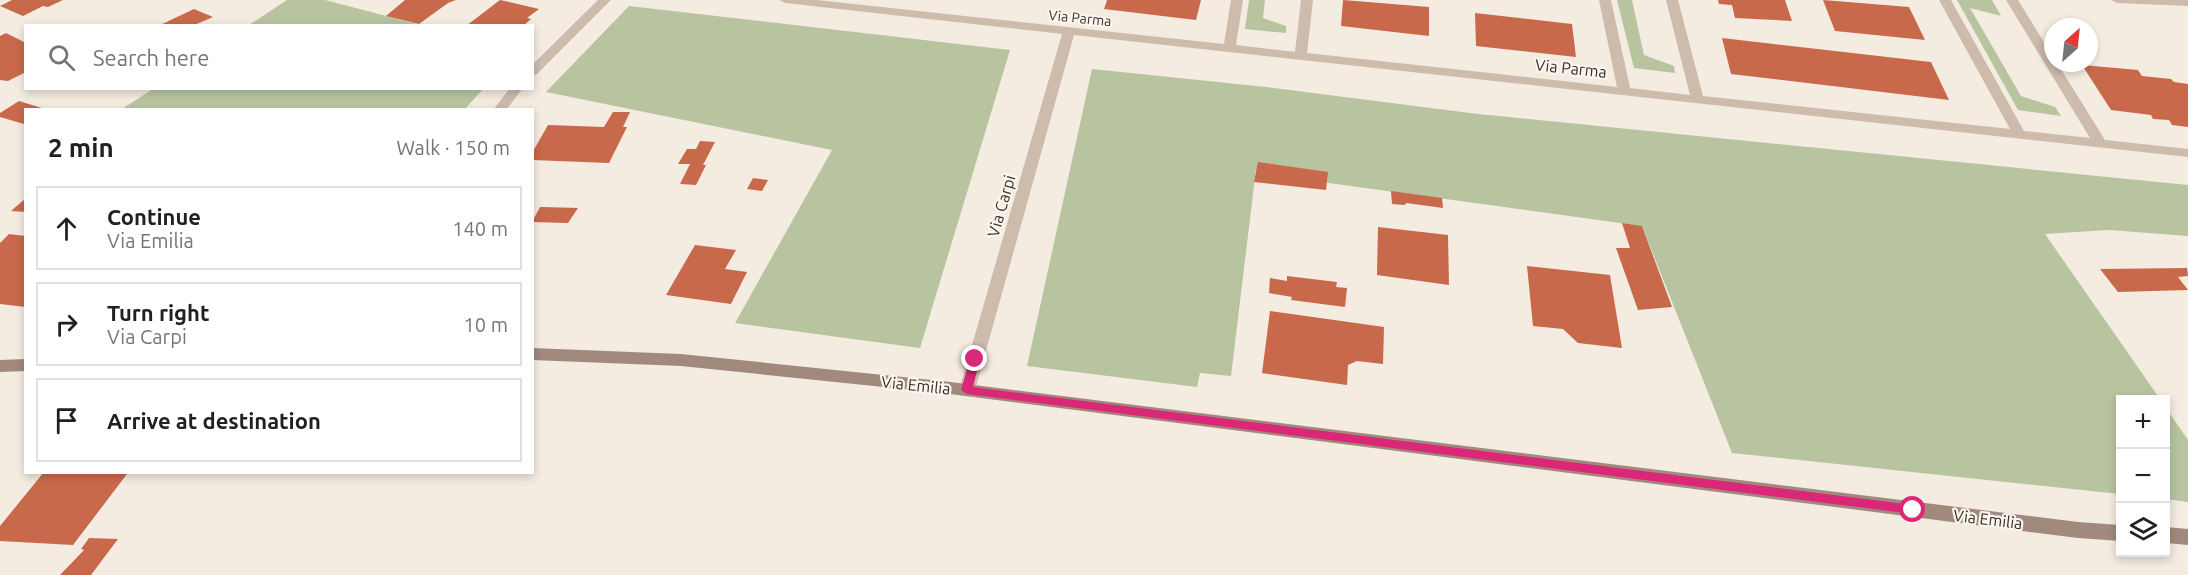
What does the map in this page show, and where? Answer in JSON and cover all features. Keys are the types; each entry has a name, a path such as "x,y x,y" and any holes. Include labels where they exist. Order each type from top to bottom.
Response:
{"street":[{"path":"534,70 605,0"},
{"name":"Via Parma","path":"785,0 2188,153"},
{"path":"1228,49 1237,0"},
{"path":"1300,57 1306,0"},
{"name":"Via Parma","path":"1605,0 1624,90"},
{"path":"1672,0 1697,99"},
{"path":"1945,0 2019,135"},
{"path":"2012,0 2100,143"},
{"path":"2117,0 2188,3"},
{"name":"Via Carpi","path":"967,390 1069,31"},
{"path":"501,108 515,90"},
{"name":"Via Emilia","path":"534,354 681,360 967,390 2078,530 2116,533"},
{"path":"0,366 24,365"},
{"path":"2170,536 2188,537"}],"green space":[{"path":"287,0 325,0 417,24 251,24"},
{"path":"1249,0 1265,0 1263,18 1286,26 1286,33 1245,29"},
{"path":"1617,0 1632,0 1644,55 1674,66 1675,73 1634,68"},
{"path":"1957,0 1992,0 2001,16 1970,8 2021,96 2055,107 2061,116 2018,110"},
{"path":"629,6 1010,50 920,348 735,323 832,150 546,92"},
{"path":"1092,69 1266,87 1478,114 2188,185 2188,236 2109,230 2045,234 2157,395 2116,395 2116,494 1732,453 1642,226 1256,173 1256,169 1231,376 1200,373 1197,387 1027,366"},
{"path":"151,90 482,90 466,108 124,108"},
{"path":"2170,414 2188,440 2188,502 2170,500"}],"building":[{"path":"12,0 63,0 48,7 43,6 23,16 0,6"},
{"path":"405,0 456,0 448,3 419,24 386,16"},
{"path":"500,0 539,9 527,18 531,19 525,24 469,24"},
{"path":"1107,0 1201,0 1196,20 1104,9"},
{"path":"1343,0 1429,7 1429,36 1341,26"},
{"path":"1718,0 1785,0 1792,21 1735,18 1732,5 1719,4"},
{"path":"1823,0 1909,7 1925,40 1835,31"},
{"path":"194,9 213,17 197,24 162,24"},
{"path":"1475,13 1572,24 1576,57 1476,46"},
{"path":"6,33 24,42 24,73 8,81 0,80 0,36"},
{"path":"1722,38 1931,62 1949,100 1731,74"},
{"path":"2098,66 2138,70 2142,76 2171,79 2174,82 2188,84 2188,127 2172,125 2169,120 2153,119 2151,115 2111,110 2087,72 2098,72"},
{"path":"19,101 42,108 24,108 24,124 0,117 0,113"},
{"path":"613,112 630,112 623,127 627,127 609,163 534,160 534,150 548,125 604,127"},
{"path":"700,141 715,142 703,165 706,165 696,185 680,184 690,164 678,164 687,149 696,149"},
{"path":"1258,162 1328,172 1326,190 1254,182"},
{"path":"753,178 768,180 762,191 747,189"},
{"path":"1391,191 1442,198 1443,208 1406,203 1405,205 1392,204"},
{"path":"24,200 24,212 11,211"},
{"path":"540,207 578,208 568,223 534,222"},
{"path":"1622,223 1642,226 1672,307 1638,310 1616,248 1630,248"},
{"path":"1378,227 1448,235 1449,285 1377,275"},
{"path":"9,234 24,236 24,307 0,304 0,243"},
{"path":"695,245 736,250 725,269 747,272 731,304 666,295"},
{"path":"1527,266 1610,275 1622,348 1578,343 1563,329 1533,326"},
{"path":"2187,268 2188,276 2178,277 2188,290 2118,292 2100,269"},
{"path":"1287,276 1337,282 1336,287 1347,288 1345,307 1291,300 1292,297 1269,293 1270,278 1287,281"},
{"path":"1270,311 1384,327 1383,364 1357,361 1348,365 1347,385 1262,373"},
{"path":"42,474 127,474 73,545 0,541 0,526"},
{"path":"89,538 118,539 91,575 60,575 84,550 81,549"}],"route":[{"path":"975,359 967,390 1913,510"}]}
